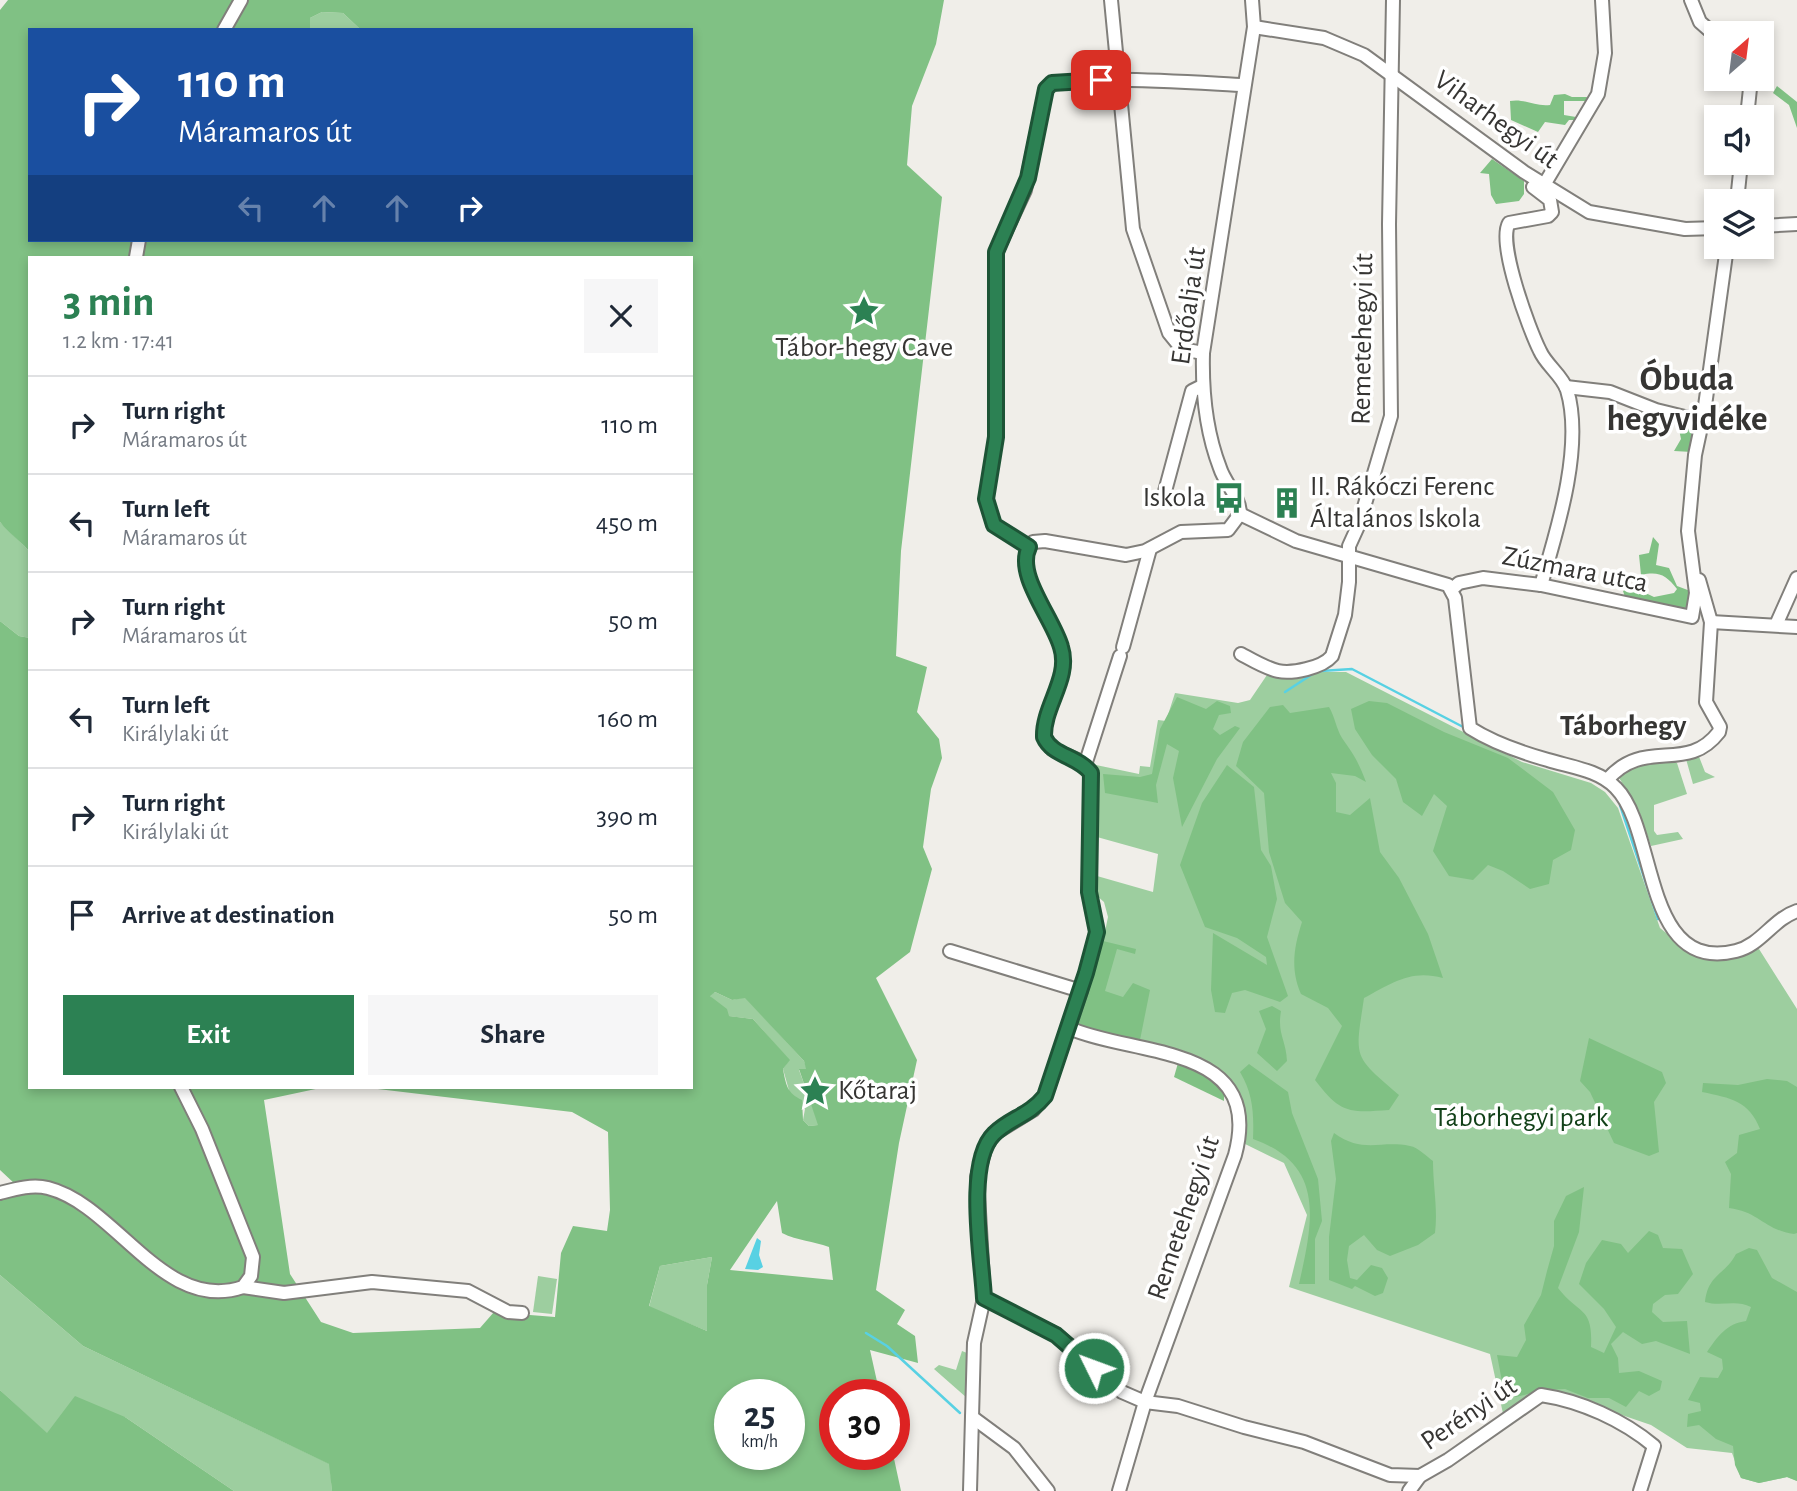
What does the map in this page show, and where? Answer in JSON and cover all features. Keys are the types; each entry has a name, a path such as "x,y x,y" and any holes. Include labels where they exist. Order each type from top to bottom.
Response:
{"street":[{"path":"225,28 241,0"},
{"path":"1111,0 1130,206 1140,257 1175,342 1182,349 1203,353"},
{"name":"Erdőalja út","path":"1240,514 1240,507 1220,471 1202,386 1203,353 1220,261 1254,27 1252,0"},
{"name":"Remetehegyi út","path":"1241,654 1276,671 1286,672 1328,661 1345,615 1349,546 1359,524 1391,416 1389,224 1393,0"},
{"path":"1544,185 1598,94 1605,53 1602,0"},
{"path":"1691,0 1704,26"},
{"name":"Viharhegyi út","path":"1254,27 1324,38 1364,55 1524,172 1589,212 1685,229 1704,228"},
{"path":"1101,80 1113,72 1117,58"},
{"path":"1029,547 1000,531 987,510 988,481 996,437 996,252 1028,178 1046,89 1052,83 1101,80 1244,85"},
{"path":"1524,172 1528,183 1550,200 1553,208 1548,216 1509,223 1506,227 1509,261 1539,350 1566,387 1572,416 1570,461 1541,585"},
{"path":"1774,225 1797,224"},
{"path":"1607,780 1623,764 1638,757 1680,757 1720,732 1720,727 1706,702 1711,622 1695,571 1688,531 1695,454 1725,259"},
{"path":"1164,495 1192,391 1202,386"},
{"path":"1566,387 1610,392 1656,410 1701,421"},
{"path":"970,1491 974,1343 984,1298 977,1177 986,1146 994,1134 1033,1110 1045,1096 1081,991 1097,932 1089,892 1093,782 1085,765 1052,749 1044,737 1063,657 1058,638 1027,573 1025,555 1029,547 1039,541 1115,554 1136,554 1181,531 1228,530 1240,514 1279,534 1437,579 1451,589 1455,598 1468,723 1475,731 1518,749 1585,770 1607,780 1625,800 1662,909 1671,926 1686,941 1714,952 1739,950 1797,911"},
{"path":"1085,765 1150,549"},
{"name":"Zúzmara utca","path":"1451,589 1459,583 1483,578 1541,585 1692,617 1696,593 1695,571"},
{"path":"1776,625 1797,578"},
{"path":"1711,622 1797,627"},
{"path":"950,951 1081,991"},
{"name":"Remetehegyi út","path":"1069,1028 1097,1040 1180,1056 1202,1064 1223,1082 1237,1107 1240,1128 1235,1155 1145,1402 1119,1491"},
{"path":"182,1089 202,1129 246,1236 253,1267 251,1276 243,1287"},
{"path":"0,1193 30,1187 51,1189 111,1226 160,1270 173,1278 218,1291 243,1287 284,1293 372,1282 468,1292 508,1312 522,1313"},
{"path":"984,1298 1056,1335 1109,1383 1145,1402"},
{"name":"Perényi út","path":"1409,1491 1420,1476 1541,1395 1571,1400 1636,1433 1654,1446 1640,1491"},
{"name":"Perényi út","path":"1145,1402 1178,1406 1304,1442 1352,1458 1378,1472 1420,1476"},
{"path":"972,1417 1014,1448 1048,1491"}],"green space":[{"path":"8,0 944,0 936,44 912,106 907,165 942,197 901,551 896,656 927,667 917,712 939,739 942,758 931,789 923,847 932,869 910,952 876,978 917,1060 899,1143 876,1290 905,1310 897,1324 915,1336 918,1363 870,1350 876,1379 819,1379 819,1470 896,1470 901,1491 332,1491 329,1464 83,1346 0,1275 0,1187 15,1184 0,1170 0,621 19,636 28,638 28,1089 316,1089 264,1100 290,1274 321,1322 353,1333 480,1328 494,1312 555,1317 561,1253 573,1226 607,1231 610,1210 608,1132 572,1112 378,1089 693,1089 693,256 28,256 28,551 0,522 0,10","holes":["715,992 732,1000 745,998 804,1061 806,1069 799,1069 818,1125 809,1126 803,1120 802,1100 788,1088 783,1069 790,1060 753,1019 729,1016 727,1009 710,996","777,1201 782,1233 829,1247 833,1280 730,1270","712,1257 707,1285 707,1331 649,1306 660,1266"]},
{"path":"322,12 343,13 359,28 310,28 310,18"},
{"path":"1777,86 1797,102 1797,128 1789,105 1773,93"},
{"path":"1554,95 1587,97 1586,101 1564,101 1564,115 1576,117 1577,120 1569,120 1565,125 1545,122 1538,132 1511,120 1510,101 1550,105"},
{"path":"1492,159 1524,181 1524,194 1519,201 1496,204 1491,195 1489,174 1480,173"},
{"path":"1688,421 1693,423 1692,452 1674,451 1681,439 1678,425 1686,426"},
{"path":"0,522 28,551 28,638 19,636 0,621"},
{"path":"1653,537 1659,544 1656,565 1669,568 1677,586 1693,592 1689,605 1683,609 1625,597 1623,591 1633,587 1654,597 1674,593 1677,589 1662,575 1641,575 1639,555 1649,553"},
{"name":"Táborhegyi park","path":"1269,672 1346,672 1522,762 1591,783 1605,792 1618,808 1660,928 1680,944 1704,956 1733,957 1759,949 1797,1009 1797,1481 1787,1477 1759,1483 1741,1478 1732,1453 1687,1448 1651,1425 1572,1398 1540,1393 1504,1418 1490,1354 1289,1287 1307,1215 1284,1163 1243,1143 1245,1115 1238,1092 1223,1075 1203,1063 1179,1053 1104,1035 1103,941 1108,917 1104,902 1096,895 1097,876 1153,892 1158,854 1097,837 1096,765 1139,774 1140,766 1150,767 1158,720 1166,721 1175,693 1238,703 1250,700"},
{"path":"1177,697 1206,709 1217,701 1230,706 1231,713 1219,715 1213,729 1220,735 1235,726 1240,728 1217,759 1182,827 1173,778 1179,751 1167,744 1156,785 1158,803 1105,793 1103,774 1140,777 1152,774 1160,729"},
{"path":"1369,701 1387,703 1444,732 1508,758 1553,792 1575,830 1571,850 1553,860 1549,884 1530,889 1503,871 1488,865 1473,880 1449,876 1433,851 1447,806 1434,794 1422,816 1403,802 1396,779 1372,755 1355,729 1351,709"},
{"path":"1283,705 1290,713 1329,707 1366,782 1355,776 1331,773 1336,783 1336,812 1350,815 1370,798 1380,852 1399,878 1428,934 1443,978 1411,976 1364,998 1359,1033 1360,1054 1372,1072 1399,1095 1389,1110 1354,1111 1346,1108 1331,1099 1315,1080 1342,1026 1328,1008 1301,994 1295,976 1294,958 1302,922 1285,903 1269,852 1264,793 1236,766 1243,742 1270,707"},
{"path":"1698,754 1705,772 1715,777 1693,784 1686,759"},
{"path":"1662,759 1677,763 1687,794 1654,805 1654,831 1657,835 1678,832 1683,839 1651,846 1639,811 1618,776 1626,766"},
{"path":"1227,765 1254,787 1261,850 1271,866 1277,899 1267,937 1288,996 1280,1002 1245,990 1232,993 1225,1013 1215,1012 1211,990 1213,933 1267,965 1266,957 1237,938 1205,927 1180,865 1202,803"},
{"path":"1103,941 1136,949 1135,954 1117,949 1105,991 1123,997 1133,983 1150,990 1140,1040 1104,1035 1078,1025"},
{"path":"715,992 732,1000 745,997 804,1061 807,1069 799,1070 819,1125 809,1126 803,1120 805,1109 790,1094 783,1069 789,1060 753,1019 728,1016 709,995"},
{"path":"1272,1006 1281,1011 1280,1025 1287,1061 1277,1071 1257,1053 1266,1029 1259,1011"},
{"path":"1589,1038 1662,1072 1666,1083 1654,1102 1659,1152 1649,1156 1614,1143 1590,1092 1580,1081"},
{"path":"1178,1063 1210,1076 1224,1092 1224,1101 1174,1077"},
{"path":"1249,1064 1288,1092 1292,1113 1318,1179 1322,1221 1315,1239 1315,1284 1299,1284 1308,1238 1309,1198 1303,1180 1293,1164 1277,1150 1253,1139 1252,1104 1240,1072"},
{"path":"1767,1079 1787,1081 1797,1087 1797,1233 1794,1234 1776,1229 1748,1213 1729,1208 1731,1174 1725,1162 1737,1153 1739,1135 1760,1129 1750,1112 1738,1102 1702,1092 1703,1083 1738,1085"},
{"path":"1334,1133 1363,1145 1413,1147 1433,1161 1435,1233 1418,1245 1390,1256 1377,1250 1364,1235 1349,1246 1347,1260 1350,1278 1357,1280 1371,1265 1382,1268 1388,1278 1383,1293 1375,1296 1355,1286 1352,1289 1329,1280 1329,1237 1336,1179 1331,1141"},
{"path":"1584,1187 1579,1232 1558,1288 1587,1318 1590,1324 1591,1347 1604,1353 1616,1327 1604,1309 1579,1284 1586,1263 1602,1240 1621,1244 1628,1253 1649,1231 1658,1235 1663,1248 1682,1249 1693,1274 1678,1294 1665,1295 1653,1304 1652,1312 1663,1322 1687,1321 1690,1354 1656,1341 1642,1344 1623,1332 1611,1344 1618,1358 1619,1373 1639,1371 1662,1381 1660,1390 1649,1396 1639,1391 1626,1407 1609,1398 1588,1398 1565,1389 1543,1390 1516,1397 1504,1392 1497,1355 1517,1357 1526,1340 1524,1325 1541,1295 1554,1246 1554,1221 1566,1196"},
{"path":"1749,1248 1757,1250 1772,1278 1797,1292 1797,1481 1787,1477 1759,1483 1741,1478 1735,1465 1733,1446 1716,1439 1699,1425 1687,1427 1688,1414 1701,1411 1700,1403 1688,1400 1700,1377 1718,1378 1723,1369 1722,1359 1707,1352 1728,1328 1746,1321 1751,1307 1705,1302 1707,1293 1713,1280 1736,1254"},
{"path":"712,1257 707,1285 707,1331 649,1307 660,1266"},
{"path":"0,1275 83,1346 330,1464 332,1491 234,1491 125,1417 47,1434 0,1390"},
{"path":"538,1276 557,1279 552,1314 533,1312"},
{"path":"962,1351 967,1353 967,1398 934,1369 939,1365 956,1370"},
{"path":"0,1390 47,1433 75,1396 125,1417 234,1491 0,1491"}],"water":[{"path":"757,1238 761,1241 759,1255 763,1267 758,1270 745,1269"}],"waterway":[{"path":"1321,671 1352,669 1467,729"},
{"path":"1285,692 1314,673"},
{"path":"1620,805 1658,919"},
{"path":"866,1333 887,1346 960,1413"}],"place":[{"name":"Tábor-hegy Cave","path":"864,311"},
{"name":"Iskola","path":"1229,498"},
{"name":"II. Rákóczi Ferenc Általános Iskola","path":"1287,503"},
{"name":"Kőtaraj","path":"815,1091"}],"district":[{"name":"Óbuda hegyvidéke","path":"1687,399"},
{"name":"Táborhegy","path":"1623,726"}],"route":[{"path":"1094,1368 1056,1335 984,1298 977,1177 986,1146 994,1134 1033,1110 1045,1096 1069,1028 1097,932 1089,892 1093,782 1091,773 1080,761 1052,749 1044,737 1063,667 1062,648 1024,564 1029,547 994,525 989,518 986,499 995,452 997,417 998,243 1025,190 1046,89 1052,83 1101,80"}]}
